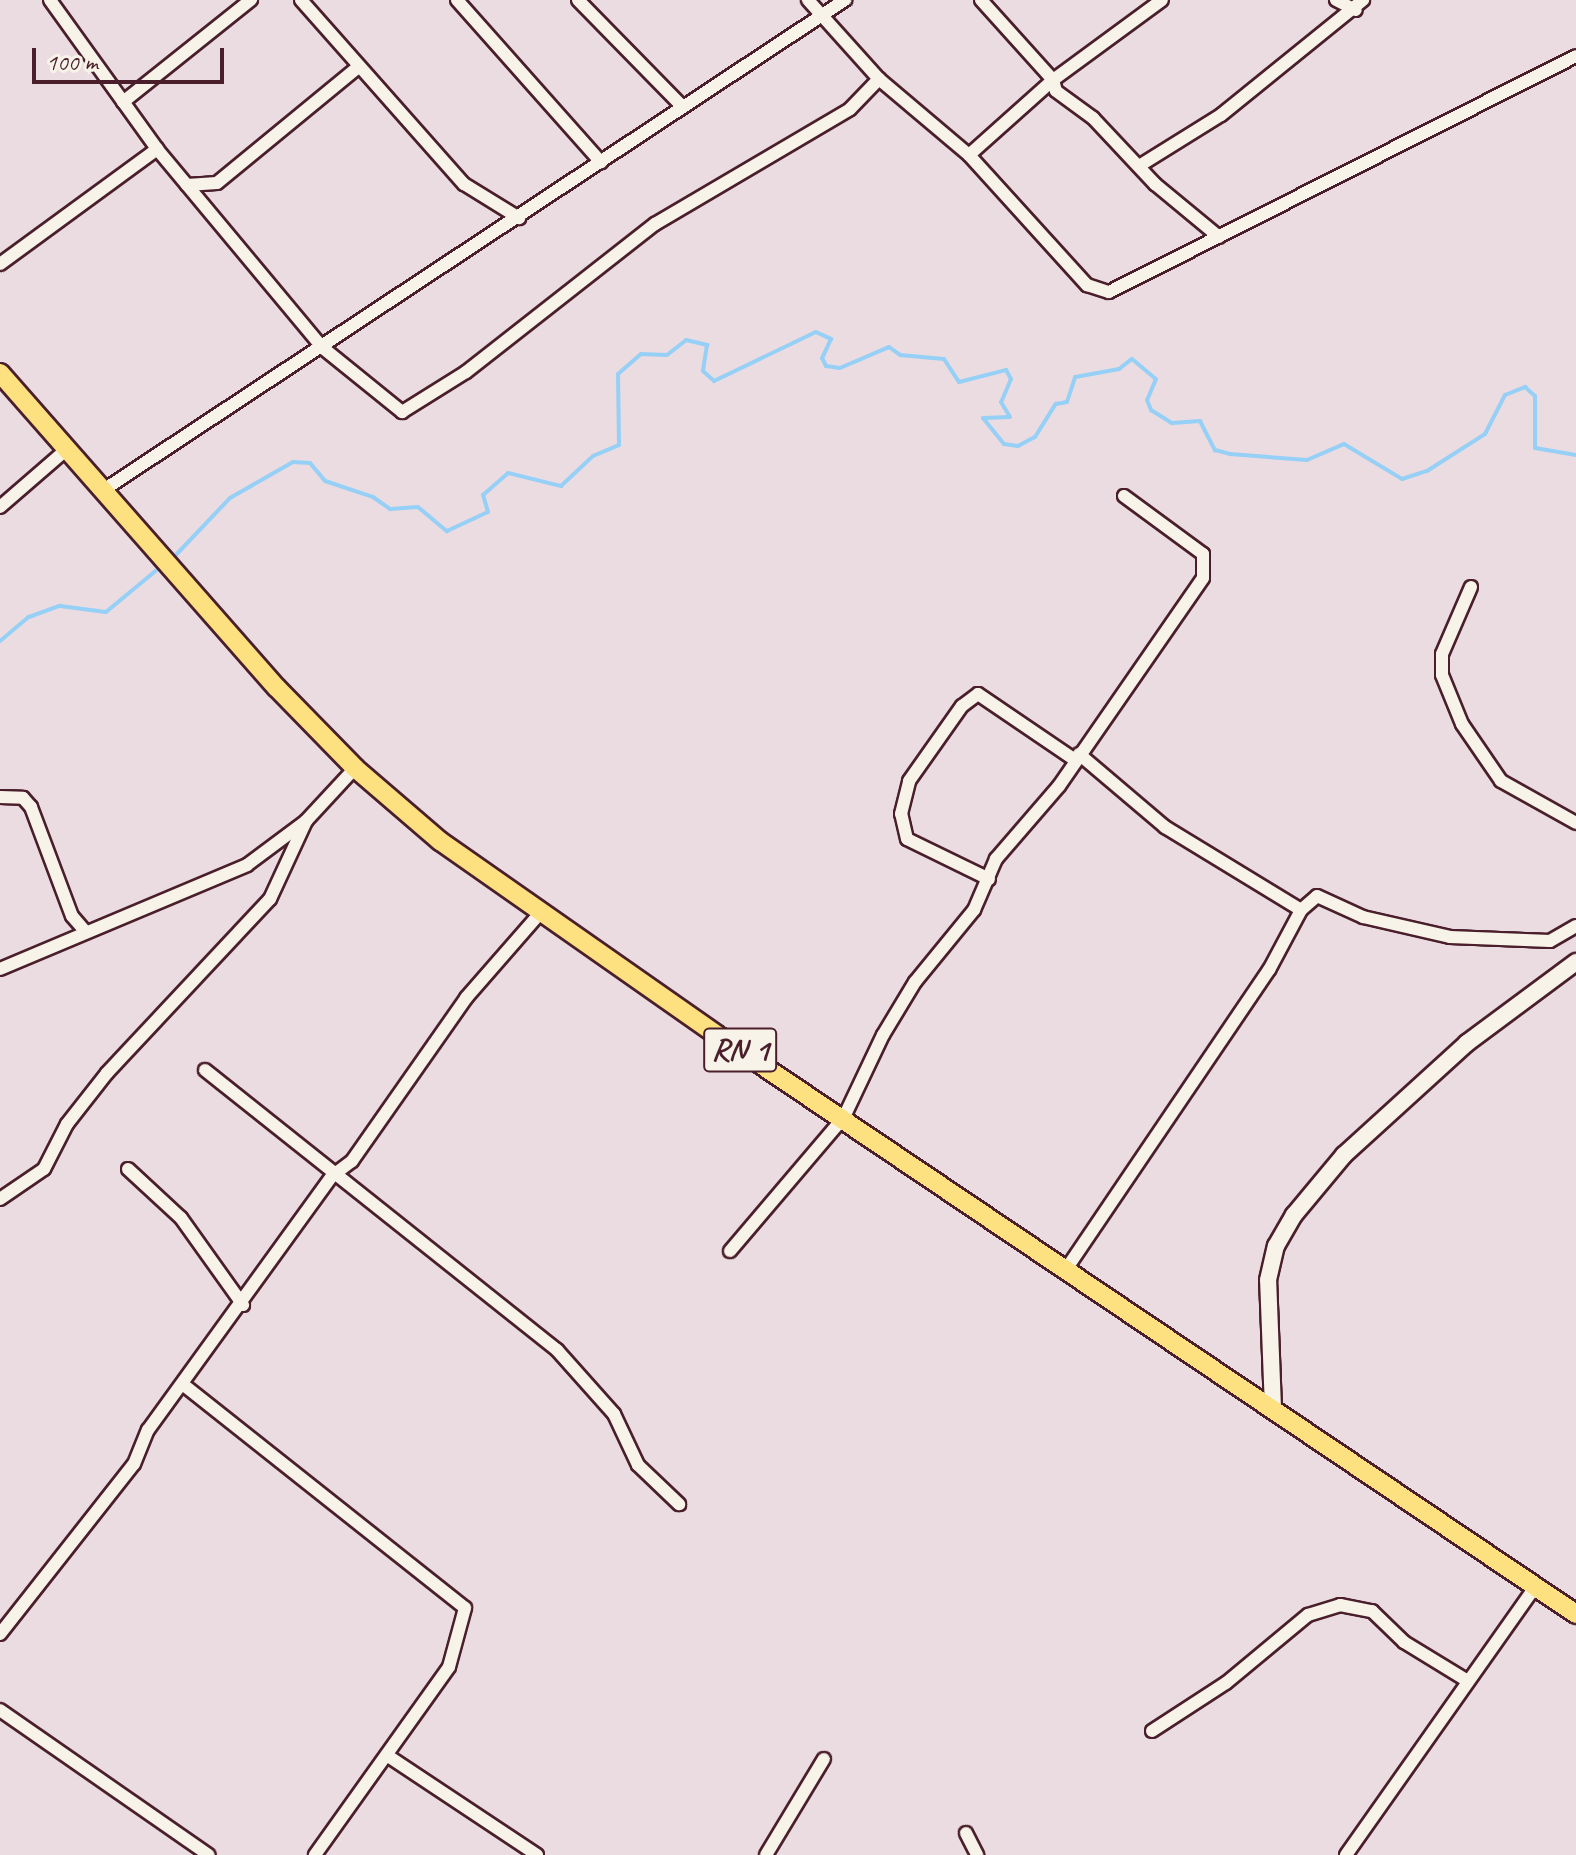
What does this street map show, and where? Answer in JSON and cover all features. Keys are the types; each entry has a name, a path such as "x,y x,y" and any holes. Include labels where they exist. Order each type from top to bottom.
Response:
{"main road":[{"name":"RN 1","path":"0,373 102,491 355,768 440,841 1065,1271 1576,1614"}],"street":[{"path":"50,0 157,149 323,348 402,412 655,224 850,109 879,79"},
{"path":"123,102 251,0"},
{"path":"301,0 356,69 480,199 519,218"},
{"path":"457,0 601,162"},
{"path":"578,0 681,105"},
{"path":"808,0 879,79 969,155 1094,288 1109,292 1142,280 1219,237 1576,56"},
{"path":"102,491 519,218 681,105 845,0"},
{"path":"981,0 1053,80 1056,91 1093,118 1139,166 1219,237"},
{"path":"969,155 1053,80 1162,0"},
{"path":"1336,0 1359,5"},
{"path":"1139,166 1221,115 1359,5"},
{"path":"187,185 217,183 356,69"},
{"path":"0,264 157,149"},
{"path":"0,507 67,449"},
{"path":"730,1251 844,1117 907,995 974,910 996,859 1077,757 1208,568 1203,554 1183,536 1124,496"},
{"path":"1471,587 1442,654 1442,675 1462,724 1501,781 1576,823"},
{"path":"989,879 907,839 901,814 909,781 962,706 978,694 1077,757 1165,827 1301,910"},
{"path":"0,969 247,865 306,821 355,768"},
{"path":"0,797 23,798 31,807 72,916 85,931"},
{"path":"0,1199 44,1169 67,1124 107,1073 270,899 306,821"},
{"path":"1065,1271 1269,970 1301,910 1317,896 1363,917 1511,944 1550,941 1576,926"},
{"path":"0,1634 134,1464 148,1430 185,1386 332,1176 352,1161 466,998 541,912"},
{"path":"1273,1408 1268,1280 1294,1215 1344,1155 1467,1043 1576,962"},
{"path":"205,1070 332,1176 425,1241 557,1350 614,1414 638,1465 679,1504"},
{"path":"128,1169 181,1218 243,1305"},
{"path":"185,1386 465,1608 449,1667 315,1855"},
{"path":"1346,1855 1536,1586"},
{"path":"1152,1731 1226,1683 1308,1615 1340,1605 1372,1611 1404,1642 1468,1681"},
{"path":"0,1710 209,1855"},
{"path":"388,1756 537,1855"},
{"path":"766,1855 824,1759"},
{"path":"966,1833 977,1855"}],"waterway":[{"path":"173,558 230,498 293,462 310,463 325,481 373,497 390,509 418,507 447,531 488,512 483,495 508,473 561,486 593,456 619,445 618,374 641,354 667,355 686,340 707,345 703,371 714,381 816,332 831,339 822,358 826,366 840,368 889,347 900,355 944,359 959,382 1006,370 1011,379 1001,402 1010,417 983,418 1004,444 1018,446 1035,437 1056,404 1067,402 1075,377 1119,369 1132,359 1156,379 1147,400 1151,410 1172,423 1200,421 1215,450 1230,454 1307,460 1344,444 1402,479 1427,471 1485,434 1505,395 1525,387 1535,396 1535,448 1576,455"},
{"path":"0,641 29,617 60,606 106,612 159,568"}]}
